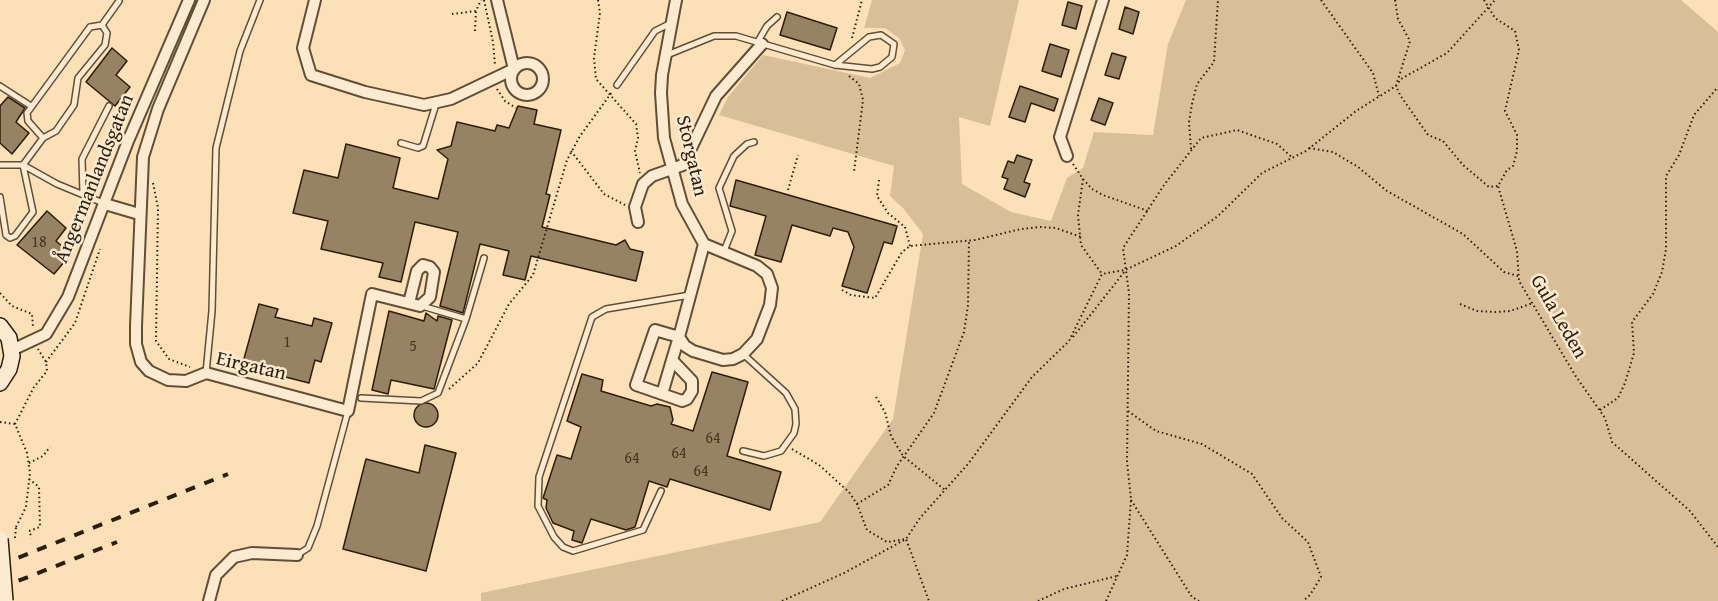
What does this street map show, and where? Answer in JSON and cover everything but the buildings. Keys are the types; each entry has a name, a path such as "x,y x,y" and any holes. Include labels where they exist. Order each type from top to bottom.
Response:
{"main road":[{"path":"0,326 9,338 12,350 9,369 0,383"},
{"path":"0,539 5,601"}],"street":[{"name":"Ångermanlandsgatan","path":"12,350 46,334 68,297 128,141 189,0"},
{"name":"Eirgatan","path":"204,0 158,109 143,157 139,214 136,344 141,362 157,375 177,382 206,373 348,411"},
{"path":"315,0 303,48 304,60 314,77 424,105 436,104 514,69 498,0"},
{"name":"Storgatan","path":"676,0 662,75 662,118 672,170 682,204 704,244"},
{"path":"1067,156 1060,138 1103,0"},
{"path":"638,222 635,207 643,184 652,176 683,165 716,96 759,44"},
{"path":"105,204 139,214"},
{"path":"662,394 672,360 679,337 704,244 757,266 767,274 772,288 770,305 757,339 743,354 733,359 723,360 689,349 679,337 655,330 636,385 682,401 692,391 690,377 672,360"},
{"path":"348,411 372,294 414,304"},
{"path":"209,601 216,575 234,557 252,553 297,555"}],"lane":[{"path":"206,373 212,311 216,148 240,51 260,0"},
{"path":"43,138 28,121 27,113 90,27 102,25 119,1"},
{"path":"759,44 767,26 777,17"},
{"path":"617,85 655,31 671,23"},
{"path":"0,197 6,235 10,238 15,236 33,212 24,165 43,138 56,131 74,105 78,78 107,40 107,33 102,25"},
{"path":"665,55 714,36 736,36 835,65 872,69 886,63 894,51 890,39 881,35 868,37 835,65"},
{"path":"0,86 32,106"},
{"path":"401,143 418,148 423,146 436,104"},
{"path":"83,195 82,159 109,106"},
{"path":"724,251 732,231 718,188 734,156 747,144 754,142"},
{"path":"0,165 24,165 105,204"},
{"path":"361,398 421,401 438,393 466,319 484,258"},
{"path":"661,491 643,530 573,551 563,548 554,537 538,506 539,477 592,317 606,309 690,295"},
{"path":"414,304 466,319"},
{"path":"743,354 786,393 795,409 794,433 781,450 764,456 743,452"},
{"path":"297,555 308,548 317,526 348,411"}],"path":[{"path":"476,31 476,11 482,0"},
{"path":"482,0 494,42 497,89 505,101 516,108"},
{"path":"856,45 851,40 862,0"},
{"path":"1191,149 1189,122 1197,84 1214,62 1218,0"},
{"path":"1321,0 1373,73 1379,96"},
{"path":"1395,0 1398,19 1410,40 1396,86"},
{"path":"1396,86 1428,135 1443,141 1463,165 1489,187 1498,186 1513,166 1517,151 1517,135 1505,111 1519,50 1515,32 1495,18 1484,0"},
{"path":"1102,274 1125,270 1176,246 1218,216 1262,173 1309,148 1356,111 1396,86 1401,80 1447,53 1495,0"},
{"path":"452,14 476,11"},
{"path":"835,65 859,84 863,100 854,172"},
{"path":"438,393 449,389 478,363 508,304 533,275 548,217 572,151 617,85"},
{"path":"1600,410 1618,398 1625,383 1634,353 1632,322 1653,294 1662,272 1666,249 1666,176 1679,155 1694,115 1718,87"},
{"path":"1106,601 1126,555 1131,499 1127,462 1129,293 1123,248 1164,185 1201,138 1237,130 1277,144 1293,158"},
{"path":"1309,148 1333,152 1358,167 1387,191 1463,234 1504,272 1519,276"},
{"path":"572,151 603,194 620,204 635,207"},
{"path":"788,190 798,155"},
{"path":"1067,156 1092,189 1148,211"},
{"path":"142,175 155,184 158,208 156,341 169,359 206,373"},
{"path":"1083,179 1078,215 1082,245 1102,274"},
{"path":"879,180 877,196 888,213 905,227 910,246"},
{"name":"Gula Leden","path":"1498,186 1516,251 1519,276 1533,303 1605,418 1612,442 1690,510 1718,547"},
{"path":"842,290 851,295 875,298 902,252 910,246 969,241 1040,227 1056,228 1081,237"},
{"path":"857,504 888,485 903,456 934,413 964,332 968,305 969,241"},
{"path":"782,601 844,573 906,539 968,464 1032,377 1069,341 1125,270"},
{"path":"1069,341 1102,274"},
{"path":"0,293 12,306 32,314 33,342 46,362 47,371 34,387 15,423 28,463 29,479 26,507 16,527"},
{"path":"1460,304 1477,311 1495,312 1510,311 1533,303"},
{"path":"876,397 885,412 891,436 903,456 945,490"},
{"path":"1128,411 1156,431 1203,444 1252,474 1282,518 1308,542 1321,577 1310,595 1303,601"},
{"path":"0,422 15,423"},
{"path":"28,463 43,456 50,447"},
{"path":"781,450 793,449 819,465 849,492 857,504 867,530 887,542 906,539"},
{"path":"29,479 39,487 40,527 29,531 32,538"},
{"path":"1131,499 1192,597 1199,601"},
{"path":"906,539 928,601"},
{"path":"1038,601 1064,589 1117,576"}],"shaded area":[{"path":"872,0 1019,0 990,126 959,117 962,184 1011,212 1051,221 1067,178 1083,168 1094,132 1153,135 1168,44 1186,0 1681,0 1718,32 1718,601 481,601 481,593 820,522 893,419 923,234 903,208 890,196 894,166 719,115 728,97 763,55 870,78 900,63 905,50 899,38 885,28 864,28"}],"railway":[{"path":"0,565 228,474"},
{"path":"0,588 117,542"}]}
